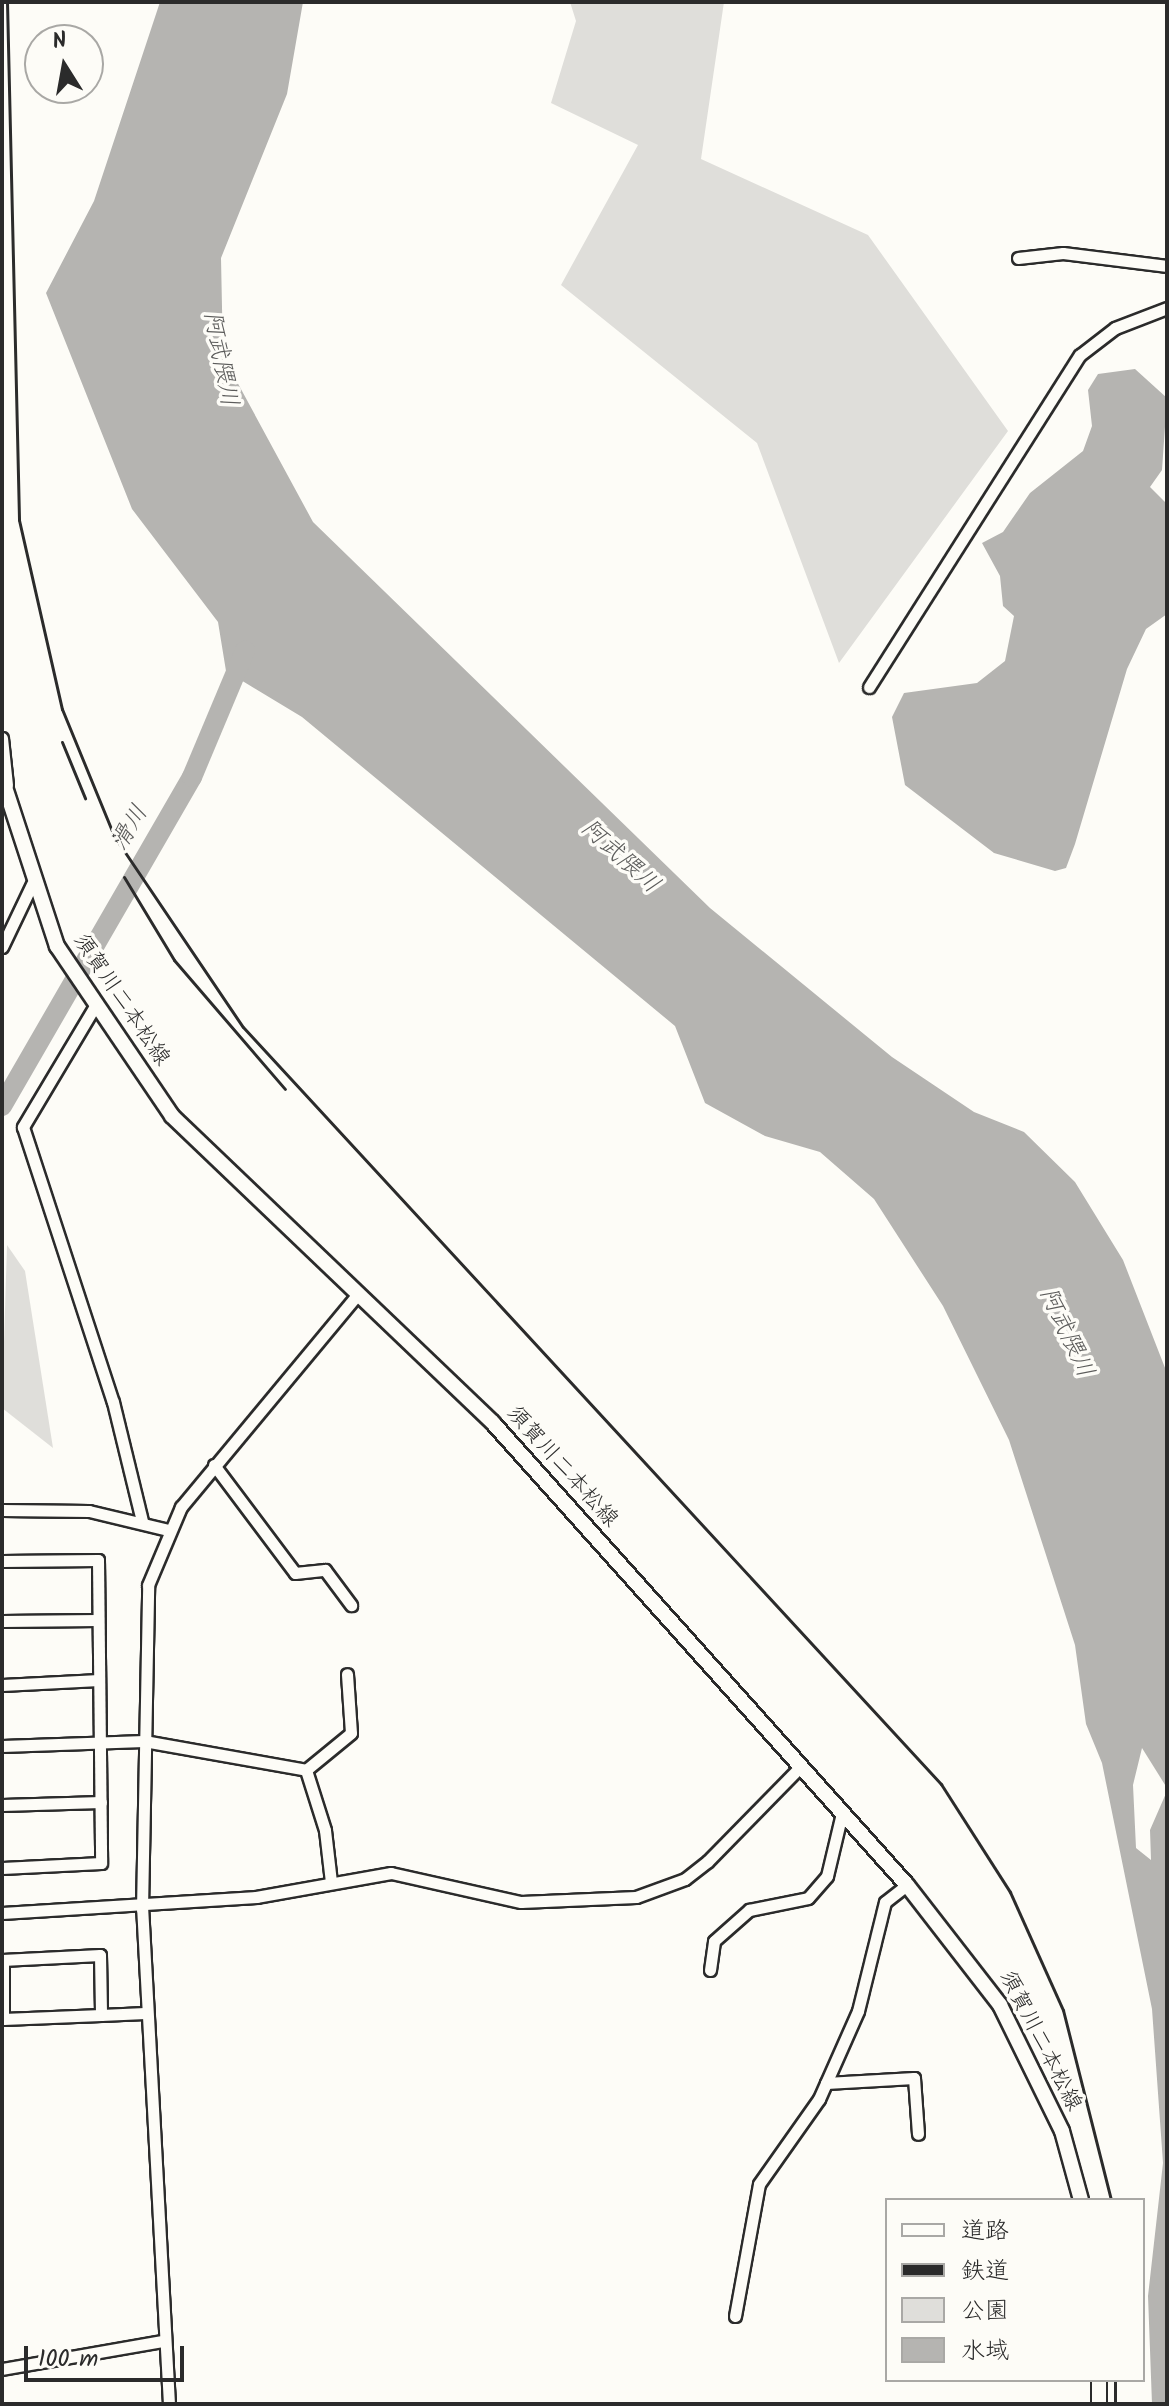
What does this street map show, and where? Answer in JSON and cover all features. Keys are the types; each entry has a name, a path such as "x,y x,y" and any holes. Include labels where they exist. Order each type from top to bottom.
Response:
{"main road":[{"name":"須賀川二本松線","path":"5,784 7,820 62,957 211,1161 358,1294 493,1423 907,1885 1000,2005 1062,2131 1080,2198"},
{"path":"1099,2382 1099,2404"}],"street":[{"path":"1018,258 1063,253 1167,266"},
{"path":"869,687 1080,355 1115,328 1167,308"},
{"path":"2,738 5,784"},
{"path":"2,947 32,884"},
{"path":"93,1003 23,1127 113,1402 142,1521"},
{"path":"169,2404 145,2013 142,1909 145,1611 168,1530 214,1465 358,1294"},
{"path":"214,1465 295,1573 325,1570 351,1605"},
{"path":"2,1510 89,1511 142,1521 168,1530"},
{"path":"2,1561 98,1560 101,1802 101,1863 2,1868"},
{"path":"2,1621 98,1620"},
{"path":"2,1746 144,1741 306,1770 351,1733 347,1674"},
{"path":"2,1685 99,1680"},
{"path":"2,1913 142,1909 391,1873 521,1902 636,1897 685,1879 708,1861 800,1767"},
{"path":"306,1770 325,1830 331,1882"},
{"path":"2,1805 101,1802"},
{"path":"710,1970 714,1941 749,1910 808,1898 827,1876 842,1813"},
{"path":"735,2316 759,2184 826,2083 858,2011 885,1902 907,1885"},
{"path":"101,2015 100,1955 2,1960 3,2019 101,2015 145,2013"},
{"path":"826,2083 914,2078 918,2134"},
{"path":"2,2369 163,2341"}],"green space":[{"path":"570,2 724,2 701,159 868,235 1008,431 839,663 757,443 561,285 638,145 551,103 576,21"},
{"path":"7,1245 25,1271 53,1448 2,1408"}],"water":[{"name":"阿武隈川","path":"160,2 303,2 287,94 221,258 223,356 313,522 710,908 892,1057 974,1112 1024,1132 1075,1182 1123,1260 1167,1373 1167,1788 1142,1748 1133,1785 1136,1848 1151,1860 1150,1830 1167,1791 1167,2404 1152,2404 1148,2296 1163,2163 1152,2009 1102,1763 1086,1724 1075,1645 1009,1440 943,1306 874,1199 820,1152 765,1136 705,1103 675,1026 302,717 226,671 218,622 132,509 46,293 94,201"},
{"path":"1135,369 1167,398 1162,470 1150,487 1167,504 1167,614 1146,629 1127,669 1075,844 1066,868 1055,871 994,853 905,785 892,717 904,693 977,683 1005,661 1014,616 1003,606 1000,576 982,543 1003,532 1030,493 1083,451 1092,426 1088,390 1098,374"}],"waterway":[{"name":"滑川","path":"2,1106 192,777 245,651"}],"railway":[{"path":"7,2 19,520 62,709 114,836 243,1027 941,1784 1010,1892 1063,2010 1110,2198"},
{"path":"62,742 85,798"},
{"path":"124,877 174,960 285,1089"},
{"path":"1115,2382 1115,2404"}]}
